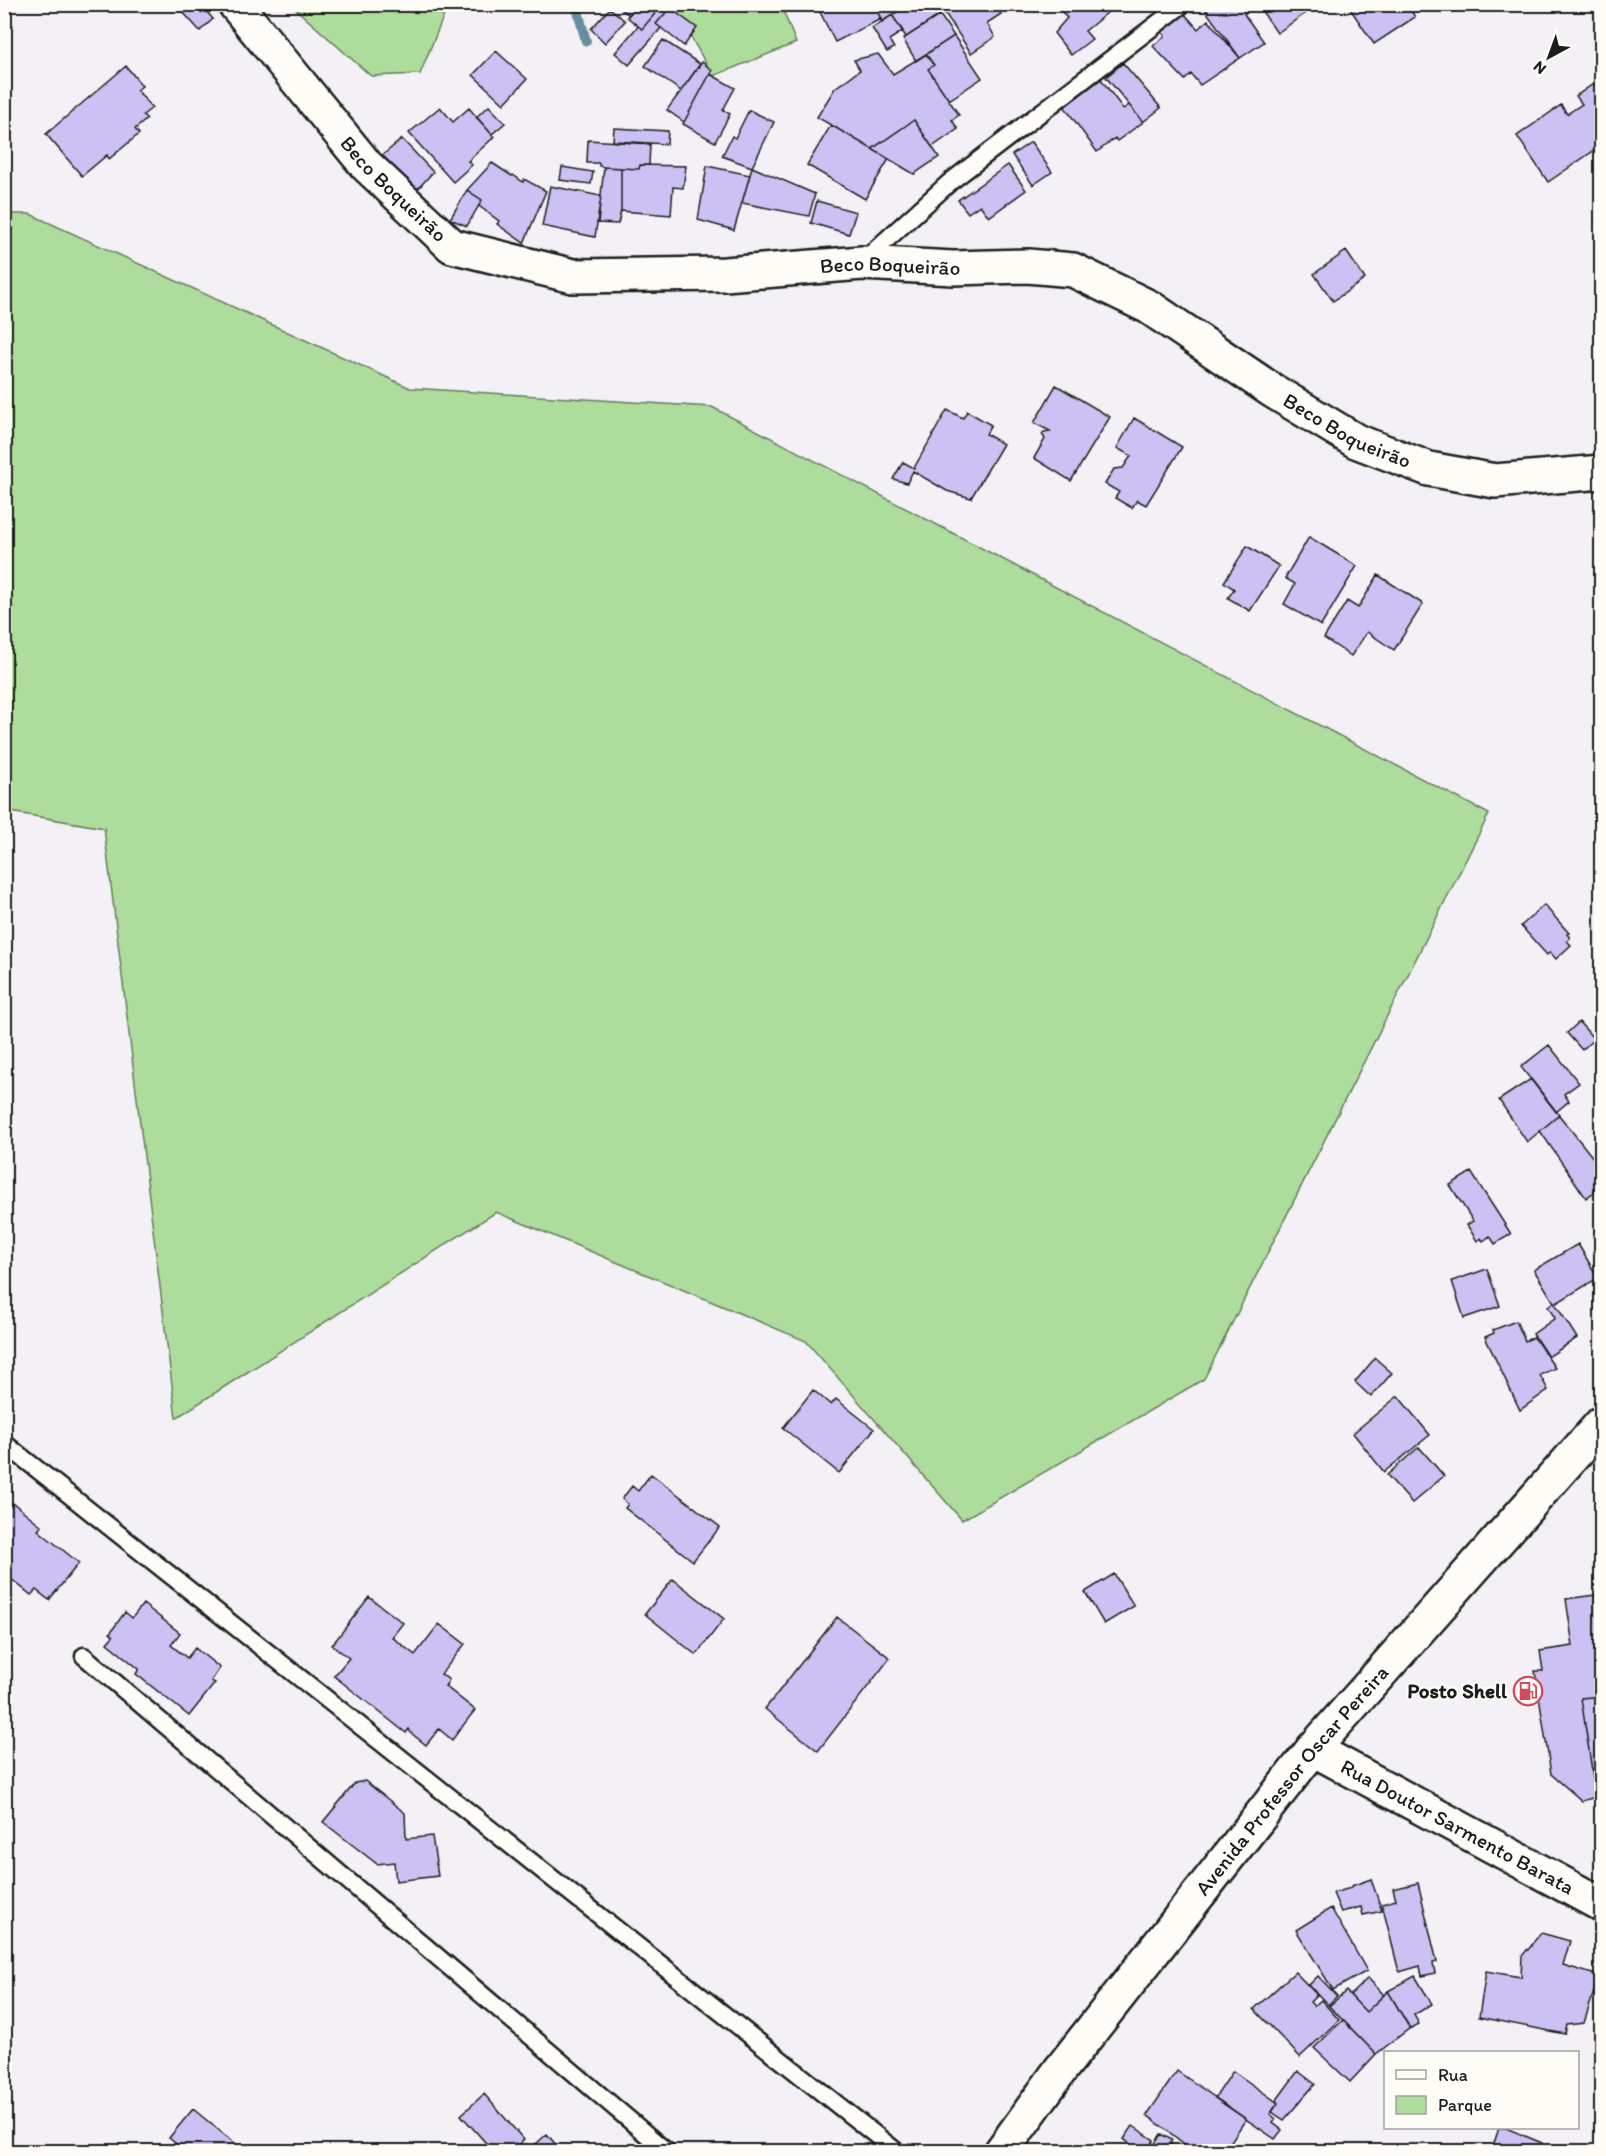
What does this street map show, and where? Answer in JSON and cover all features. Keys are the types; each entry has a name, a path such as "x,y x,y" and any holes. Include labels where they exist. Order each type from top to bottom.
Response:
{"street":[{"name":"Beco Boqueirão","path":"234,4 366,165 452,246 573,276 725,274 862,263 953,268 1028,266 1073,270 1149,307 1273,391 1356,441 1429,469 1495,481 1602,472"},
{"name":"Avenida Professor Oscar Pereira","path":"1001,2151 1061,2069 1313,1749 1602,1423"},
{"name":"Rua Doutor Sarmento Barata","path":"1313,1749 1602,1905"}],"lane":[{"path":"862,263 950,182 1183,4"},
{"path":"4,1443 897,2151"},
{"path":"84,1656 667,2151"}],"green space":[{"path":"448,4 420,74 371,76 291,5"},
{"path":"673,5 781,5 796,43 713,76"},
{"path":"4,214 30,214 410,388 712,407 1489,814 1204,1379 962,1520 806,1341 496,1212 176,1418 104,828 5,811"}],"building":[{"path":"190,4 200,4 213,19 200,31 182,11"},
{"path":"615,4 638,4 629,15"},
{"path":"638,4 663,4 642,29 627,17"},
{"path":"663,4 670,8 656,24 661,28 629,65 615,53 638,26 642,29"},
{"path":"816,4 874,4 881,19 835,42"},
{"path":"874,4 909,4 882,22"},
{"path":"909,4 934,4 940,15 906,37 892,15"},
{"path":"939,4 995,4 1001,14 987,23 995,37 971,53"},
{"path":"1056,4 1110,4 1113,8 1085,31 1092,39 1071,55 1054,33 1067,18"},
{"path":"1215,4 1250,4 1252,7 1244,14 1264,42 1240,58 1206,11"},
{"path":"1257,4 1319,4 1277,33"},
{"path":"1360,4 1407,4 1415,17 1374,44 1351,10"},
{"path":"610,8 625,21 605,43 591,29"},
{"path":"670,8 697,28 684,46 656,24"},
{"path":"1183,12 1198,29 1208,20 1240,58 1200,85 1191,74 1185,80 1153,46 1165,36 1161,31"},
{"path":"892,15 903,31 889,40 894,48 887,52 872,28"},
{"path":"940,15 954,36 916,61 903,39"},
{"path":"954,36 982,78 949,100 928,69 934,65 926,54"},
{"path":"663,40 700,64 681,91 645,66"},
{"path":"496,51 527,79 504,104 473,75"},
{"path":"878,54 893,74 926,54 934,65 928,69 959,115 952,120 958,129 932,147 914,120 872,149 817,117 835,88 860,70 854,60"},
{"path":"702,62 712,70 684,122 667,110"},
{"path":"1123,63 1161,108 1143,122 1106,77"},
{"path":"126,66 142,86 137,90 152,108 143,115 147,119 135,129 139,134 109,159 107,155 82,176 46,134"},
{"path":"710,74 735,88 723,110 730,114 715,142 683,124"},
{"path":"1602,78 1602,145 1548,182 1517,136 1561,105 1567,114 1582,104 1576,96"},
{"path":"1101,79 1123,109 1129,105 1143,122 1117,141 1115,138 1097,152 1064,106"},
{"path":"489,106 505,123 492,134 476,117"},
{"path":"440,107 453,122 469,108 494,137 468,161 472,165 453,182 409,133"},
{"path":"749,110 774,122 752,167 722,156 732,136 735,138"},
{"path":"914,120 939,157 914,174 872,149"},
{"path":"831,125 889,159 865,199 807,165"},
{"path":"614,128 668,131 667,144 613,141"},
{"path":"402,139 433,172 415,192 378,159"},
{"path":"588,140 650,144 649,165 640,165 639,169 604,167 599,166 599,163 587,163"},
{"path":"1031,142 1052,172 1033,185 1012,155"},
{"path":"492,163 523,182 524,179 546,191 524,243 497,224 499,221 479,206 482,200 467,190"},
{"path":"640,165 686,166 683,188 673,187 671,215 621,211 621,168 639,169"},
{"path":"1008,165 1026,190 989,217 980,205 968,213 958,200"},
{"path":"707,166 750,175 734,230 698,220"},
{"path":"562,167 593,172 591,184 560,180"},
{"path":"604,167 621,168 621,211 618,224 598,223"},
{"path":"752,167 815,194 809,216 742,203"},
{"path":"550,186 601,196 595,237 542,226"},
{"path":"467,190 482,200 467,226 450,219"},
{"path":"817,201 856,212 849,234 811,223"},
{"path":"1346,251 1365,279 1333,301 1314,274"},
{"path":"1056,385 1110,417 1071,481 1034,458 1045,439 1042,434 1050,431 1034,423"},
{"path":"947,410 963,418 967,411 991,425 986,434 1003,444 971,498 947,491 913,471 907,483 893,479 903,462 914,468"},
{"path":"1134,418 1182,447 1146,505 1137,500 1132,508 1115,498 1119,492 1105,484 1114,469 1123,468 1131,456 1117,448"},
{"path":"1309,537 1357,566 1321,626 1284,604 1295,584 1285,578"},
{"path":"1247,546 1279,566 1250,611 1228,598 1234,589 1224,582"},
{"path":"1378,575 1423,604 1394,650 1367,632 1351,656 1324,638 1347,601 1358,608"},
{"path":"1544,905 1569,933 1567,934 1570,938 1567,941 1571,945 1556,959 1550,952 1547,955 1521,926"},
{"path":"1579,1022 1594,1039 1582,1050 1567,1033"},
{"path":"1549,1045 1579,1083 1564,1094 1569,1101 1556,1112 1521,1067"},
{"path":"1531,1079 1559,1115 1527,1142 1499,1100"},
{"path":"1559,1115 1602,1169 1602,1186 1586,1198 1540,1131"},
{"path":"1471,1172 1511,1234 1495,1244 1490,1236 1483,1241 1481,1238 1477,1241 1467,1225 1473,1221 1450,1185"},
{"path":"1578,1244 1598,1278 1555,1304 1534,1270"},
{"path":"1487,1269 1500,1306 1464,1318 1452,1281"},
{"path":"1554,1302 1577,1338 1548,1357 1533,1334 1555,1318 1548,1307"},
{"path":"1516,1321 1525,1341 1534,1337 1555,1368 1540,1375 1548,1390 1520,1410 1485,1337 1494,1333 1493,1330"},
{"path":"1375,1358 1392,1373 1371,1397 1355,1382"},
{"path":"813,1390 831,1405 836,1399 874,1429 839,1473 783,1428"},
{"path":"1398,1396 1430,1435 1384,1472 1353,1433"},
{"path":"1419,1447 1444,1476 1412,1503 1387,1475"},
{"path":"651,1474 720,1527 693,1561 625,1508 628,1504 622,1499 632,1486 638,1491"},
{"path":"13,1503 42,1526 38,1530 79,1563 49,1600 36,1590 31,1595 5,1574 11,1567 4,1562 4,1513"},
{"path":"1114,1574 1134,1606 1104,1624 1085,1592"},
{"path":"673,1579 724,1619 696,1655 645,1614"},
{"path":"1602,1594 1602,1696 1581,1698 1596,1797 1582,1801 1551,1774 1535,1671 1543,1671 1540,1651 1573,1646 1566,1599"},
{"path":"369,1597 403,1623 392,1637 415,1655 439,1624 465,1644 441,1674 449,1680 445,1686 475,1710 452,1740 439,1729 426,1745 409,1729 406,1733 334,1676 349,1658 332,1645"},
{"path":"143,1604 180,1633 171,1645 187,1658 195,1648 220,1668 211,1681 215,1683 189,1716 136,1674 139,1669 107,1643 113,1636 110,1633 125,1612 132,1618"},
{"path":"837,1617 890,1658 818,1751 765,1709"},
{"path":"1602,1696 1602,1769 1592,1770 1581,1698"},
{"path":"365,1781 405,1813 406,1839 432,1836 438,1876 396,1881 394,1862 377,1864 323,1822 355,1783"},
{"path":"1371,1879 1382,1911 1363,1915 1361,1907 1341,1912 1333,1893"},
{"path":"1418,1883 1437,1962 1433,1963 1435,1973 1422,1976 1420,1966 1399,1972 1382,1904 1396,1900 1393,1889"},
{"path":"1331,1908 1367,1971 1333,1990 1296,1930"},
{"path":"1541,1933 1570,1941 1563,1965 1599,1976 1584,2023 1567,2025 1565,2034 1479,2017 1486,1971 1521,1977 1522,1956"},
{"path":"1295,1972 1317,1995 1310,2002 1314,2006 1321,2000 1339,2020 1300,2057 1254,2009"},
{"path":"1318,1976 1337,1996 1328,2005 1309,1985"},
{"path":"1415,1976 1432,2004 1414,2015 1419,2024 1410,2029 1388,1991"},
{"path":"1368,1978 1384,1995 1366,2012 1350,1995"},
{"path":"1346,1991 1366,2012 1388,1991 1410,2028 1376,2054 1329,2006"},
{"path":"1343,2020 1376,2054 1350,2082 1314,2048"},
{"path":"1177,2071 1246,2119 1224,2152 1195,2152 1147,2115"},
{"path":"1233,2071 1278,2103 1270,2114 1276,2119 1273,2123 1282,2130 1275,2139 1215,2098"},
{"path":"1298,2071 1315,2084 1284,2120 1272,2112 1278,2103 1276,2101"},
{"path":"484,2094 524,2140 511,2152 494,2152 461,2115"},
{"path":"193,2109 243,2150 242,2152 186,2152 169,2138"},
{"path":"1133,2126 1154,2140 1146,2152 1140,2152 1124,2139"},
{"path":"1499,2129 1508,2129 1542,2143 1538,2152 1491,2152"},
{"path":"547,2134 562,2152 527,2152"},
{"path":"1161,2134 1172,2140 1170,2144 1184,2152 1150,2152"},
{"path":"1230,2142 1240,2152 1225,2152"}],"waterway":[{"path":"576,4 586,41"}],"place":[{"name":"Posto Shell","path":"1528,1691"}]}
